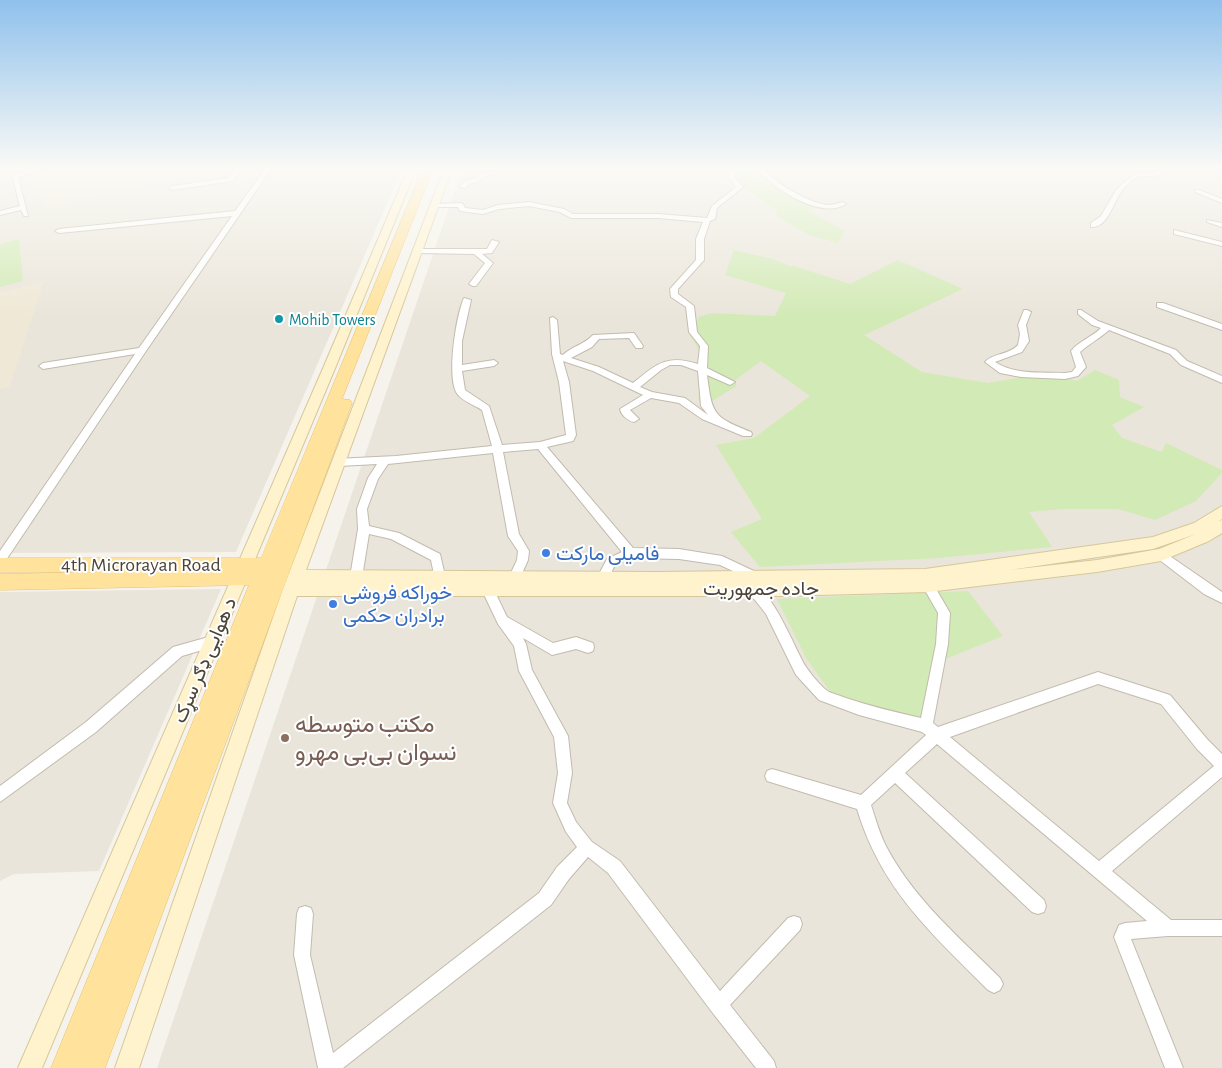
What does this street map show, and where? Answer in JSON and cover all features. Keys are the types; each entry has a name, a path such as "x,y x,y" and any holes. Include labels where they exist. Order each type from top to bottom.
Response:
{"main road":[{"name":"د هوایی ډګر سړک","path":"30,1068 391,219"},
{"path":"127,1068 279,575 410,219"},
{"path":"91,1068 416,219"},
{"path":"65,1068 279,575 339,462 429,219"},
{"name":"جاده جمهوریت","path":"279,575 487,588 752,583 925,575 1153,543 1199,527 1222,512"},
{"name":"جاده جمهوریت","path":"279,575 356,577 604,576 752,583 928,586 1097,566 1161,555 1204,537 1222,526"},
{"name":"4th Microrayan Road","path":"0,565 242,570 279,575"},
{"name":"4th Microrayan Road","path":"0,582 242,570"}],"street":[{"path":"59,230 177,219"},
{"path":"0,560 142,350 234,219"},
{"path":"693,219 711,219"},
{"path":"1094,225 1102,219"},
{"path":"707,220 700,239 700,260 681,279 674,289 674,295 690,306 693,332 704,346 702,369 706,406 722,424"},
{"path":"1209,221 1222,224"},
{"path":"1177,232 1222,244"},
{"path":"417,251 489,251 495,242"},
{"path":"473,284 489,263 478,252"},
{"path":"467,300 460,330 457,369 460,391 486,408 495,435 514,536 524,546 525,551 515,577"},
{"path":"1160,305 1222,327"},
{"path":"1027,312 1022,325 1025,332 1024,346 1018,352 990,362 1003,371 1021,374 1065,376 1076,374 1081,367 1076,360 1075,351 1085,343 1093,340 1106,328"},
{"path":"1081,312 1095,323 1172,352 1184,363 1222,380"},
{"path":"339,462 385,460 540,445 571,437 553,320"},
{"path":"560,358 589,345 596,337 632,335 639,346"},
{"path":"43,366 142,350"},
{"path":"560,358 596,369 650,395 682,400 705,417 746,434"},
{"path":"634,387 657,370 674,362 702,369 730,382"},
{"path":"457,369 494,363"},
{"path":"634,419 625,409 650,395"},
{"path":"540,445 630,552"},
{"path":"356,577 364,529 362,509 373,478 385,460"},
{"path":"364,529 393,535 412,545 422,553 436,557 439,576"},
{"path":"604,576 611,562 630,552 679,554 722,561 752,583 770,610 801,671 824,696 858,709 931,730 1168,928"},
{"path":"1161,555 1208,590 1222,598"},
{"path":"864,804 895,774 931,730 944,613 928,586"},
{"path":"487,588 502,620 520,644 526,671 561,736 565,773 560,803 571,827 587,847 614,867 767,1068"},
{"path":"502,620 552,649 576,643 588,647"},
{"path":"0,795 91,727 178,651 212,642"},
{"path":"931,730 1098,678 1164,699 1202,744 1216,749 1222,764"},
{"path":"1099,871 1222,768"},
{"path":"895,774 1038,906"},
{"path":"772,776 864,804"},
{"path":"864,804 873,834 896,877 932,923 994,984"},
{"path":"305,914 302,955 328,1068 545,900 563,872 587,847"},
{"path":"718,1006 794,924"},
{"path":"1174,1068 1122,937 1124,932 1168,928 1222,928"}],"shaded area":[{"path":"0,219 380,219 236,552 0,553"},
{"path":"445,219 1222,219 1222,1068 157,1068"},
{"path":"44,281 10,386 0,389 0,293"},
{"path":"221,589 99,871 14,874 0,881 0,592"}],"green space":[{"path":"782,219 823,219 844,231 838,243 809,235"},
{"path":"19,239 23,281 0,287 0,244"},
{"path":"734,250 773,259 791,267 794,266 850,284 898,260 963,289 864,335 922,372 988,383 1050,372 1077,381 1095,370 1119,380 1120,397 1144,407 1112,425 1122,438 1162,452 1166,443 1222,470 1221,474 1196,501 1155,520 1118,509 1063,509 1029,512 1052,547 938,558 760,567 731,532 762,519 716,445 754,438 810,396 761,361 734,381 737,386 707,404 698,399 706,362 690,335 699,317 712,313 775,316 786,293 725,275"},
{"path":"968,591 1003,636 945,659 923,723 832,694 806,658 777,599"}],"place":[{"name":"Mohib Towers","path":"279,319"},
{"name":"فامیلی مارکت","path":"546,553"},
{"name":"خوراکه فروشی برادران حکمی","path":"333,604"},
{"name":"مکتب متوسطه نسوان بی‌بی مهرو","path":"285,738"}]}
